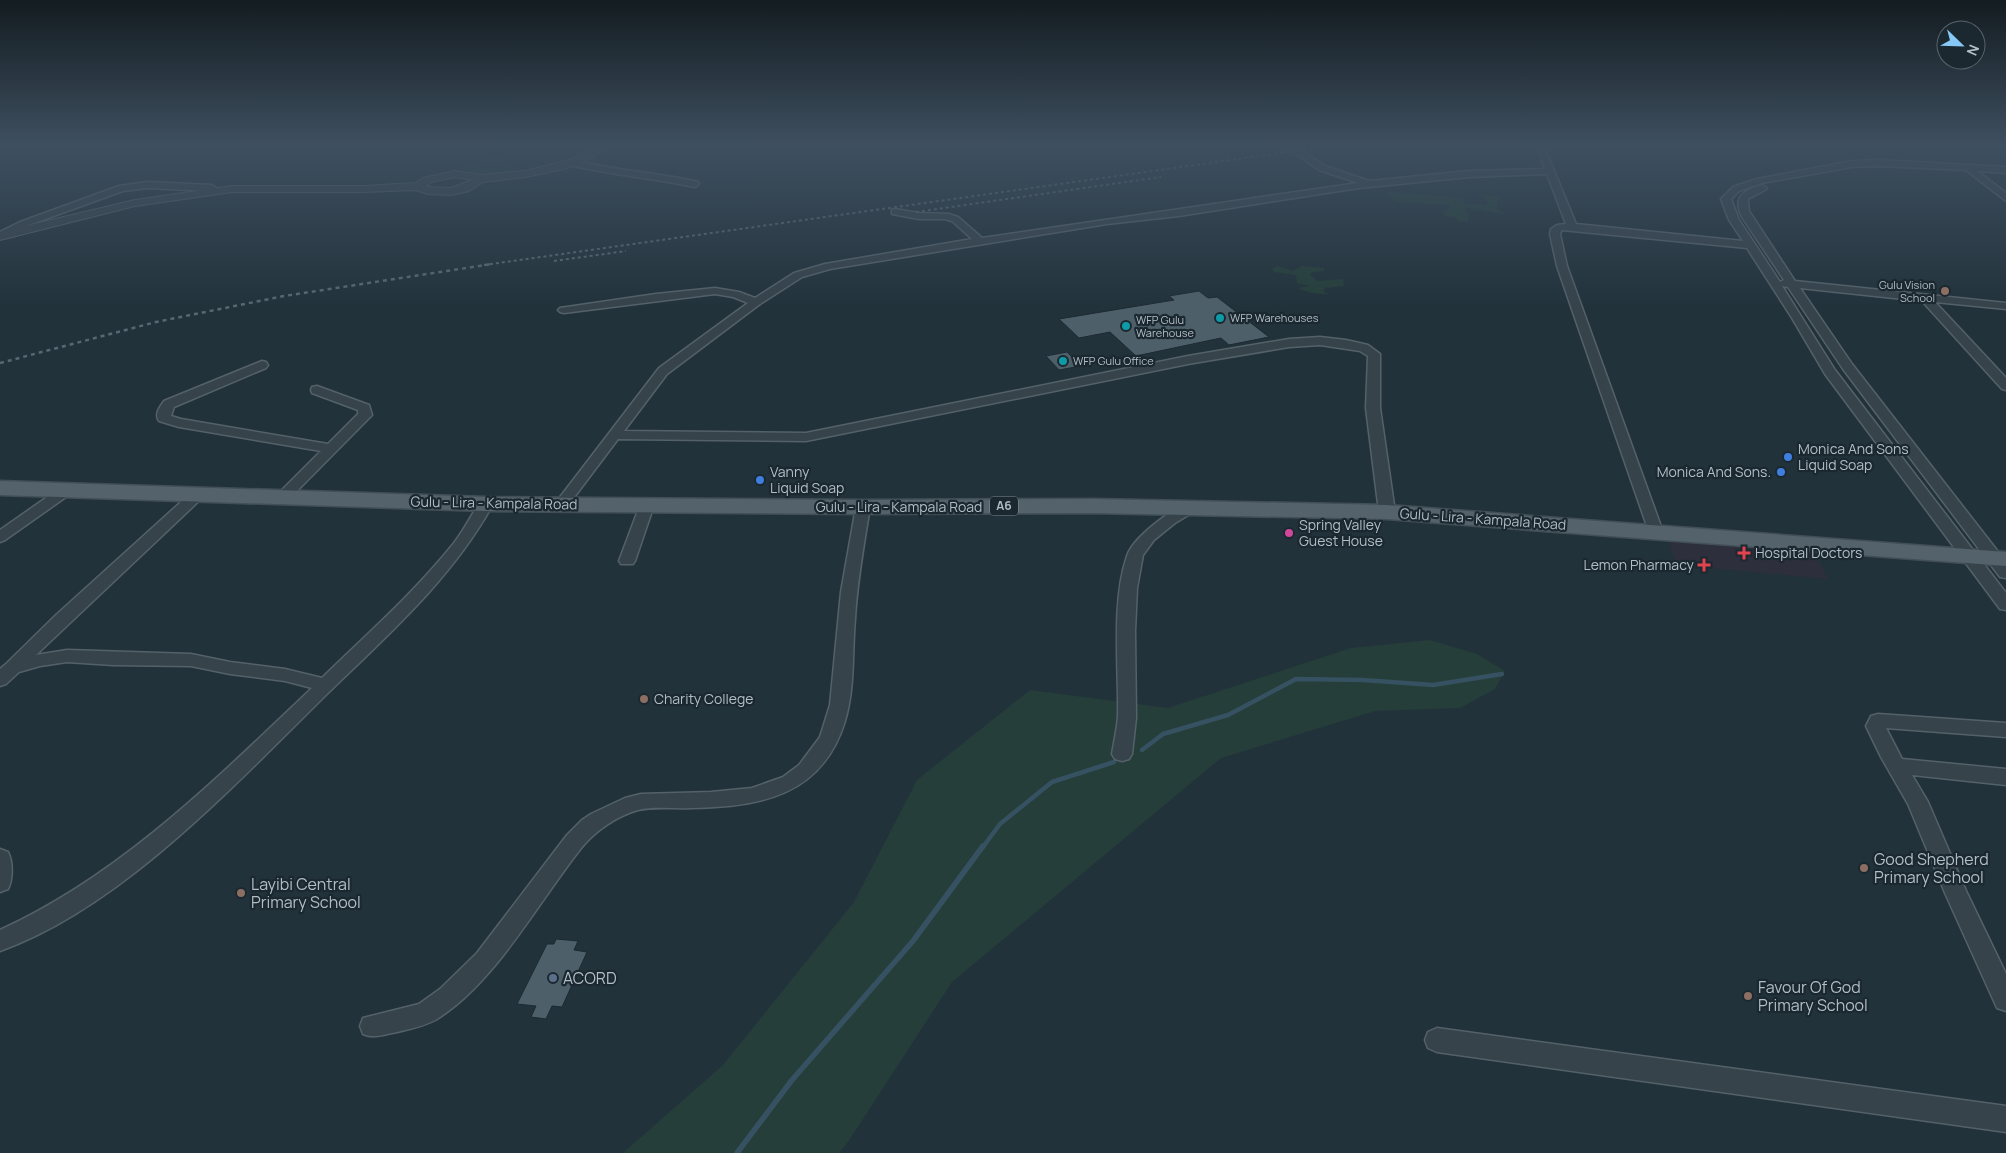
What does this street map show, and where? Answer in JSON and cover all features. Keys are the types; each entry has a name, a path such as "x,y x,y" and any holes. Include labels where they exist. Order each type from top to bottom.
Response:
{"main road":[{"name":"Gulu - Lira - Kampala Road","path":"0,488 486,504 1190,508 1387,512 1969,556 2002,563"}],"street":[{"path":"1,236 23,224 90,200"},
{"path":"1,236 92,212 163,200"},
{"path":"561,504 662,372 756,302 798,275 817,269 879,257 1107,221 1180,213 1266,200"},
{"path":"1561,200 1572,227"},
{"path":"1726,200 1730,214 1798,318 1829,370 2006,605"},
{"path":"1743,200 1743,210 1776,258 1790,284 1879,410 2002,563"},
{"path":"895,212 918,216 946,216 955,219 981,242"},
{"path":"1655,532 1562,266 1555,234 1556,229 1572,227 1750,245"},
{"path":"1774,282 2006,306"},
{"path":"564,310 715,291 735,294 756,302"},
{"path":"1925,298 2006,386"},
{"path":"614,435 806,437 1188,360 1289,343 1320,341 1364,348 1374,354 1372,392 1377,457 1382,471 1387,512"},
{"path":"262,365 169,404 164,412 164,418 179,423 332,449"},
{"path":"282,498 365,415 364,408 316,390"},
{"path":"0,537 68,489"},
{"path":"6,674 62,619 197,494"},
{"path":"0,941 34,925 89,894 132,863 170,832 376,637 462,546 486,504"},
{"path":"627,560 633,539 647,505"},
{"path":"372,1026 425,1013 467,981 502,941 546,876 589,826 635,803 756,796 792,783 806,770 819,754 830,735 840,707 846,653 846,620 863,507"},
{"path":"1122,754 1127,718 1126,631 1129,588 1135,555 1149,537 1170,520 1190,508"},
{"path":"38,644 67,656"},
{"path":"6,674 39,660 67,656 113,659 190,660 230,668 285,675 326,686"},
{"path":"2006,730 1878,722 1876,726 1879,736 1918,802 1956,893 2006,1000"},
{"path":"1897,766 2006,777"},
{"path":"0,858 0,883"},
{"path":"1437,1040 2006,1119"}],"shaded area":[{"name":"Hospital Doctors","path":"1665,530 1809,541 1828,579 1677,565"}],"green space":[{"path":"1394,200 1463,200 1465,204 1489,205 1485,200 1499,200 1497,209 1504,212 1503,214 1467,207 1465,209 1469,214 1467,222 1458,221 1456,217 1444,216 1443,212 1450,208 1449,205 1396,202"},
{"path":"1277,266 1293,271 1302,266 1325,268 1324,271 1312,272 1310,275 1318,281 1343,279 1344,286 1325,288 1324,292 1330,294 1306,291 1298,288 1310,286 1297,283 1296,275 1274,272 1272,269"},
{"path":"1430,640 1477,654 1505,671 1495,689 1460,708 1375,711 1221,758 952,982 839,1153 623,1153 723,1065 854,902 917,780 1030,690 1168,708 1351,648"}],"building":[{"path":"1199,291 1208,298 1217,297 1269,337 1229,345 1221,338 1136,356 1110,332 1079,338 1059,319 1174,300 1169,296"},
{"name":"WFP Gulu Office","path":"1067,352 1081,366 1059,370 1046,356"},
{"name":"ACORD","path":"556,939 578,941 574,950 587,952 562,1007 552,1006 546,1019 531,1017 536,1006 517,1004 547,944 554,944"}],"waterway":[{"path":"1142,750 1163,734 1228,715 1296,679 1363,680 1433,685 1502,674"},
{"path":"983,847 1000,824 1052,782 1114,762"},
{"path":"737,1153 792,1080 913,941 983,846"}],"railway":[{"path":"484,265 947,200"},
{"path":"916,212 1001,200"},
{"path":"554,261 626,251"},
{"path":"0,363 156,322 284,296 492,264"}],"place":[{"name":"Gulu Vision School","path":"1945,291"},
{"name":"WFP Warehouses","path":"1220,318"},
{"name":"WFP Gulu Warehouse","path":"1126,326"},
{"name":"WFP Gulu Office","path":"1063,361"},
{"name":"Monica And Sons Liquid Soap","path":"1788,457"},
{"name":"Monica And Sons.","path":"1781,472"},
{"name":"Vanny Liquid Soap","path":"760,480"},
{"name":"Spring Valley Guest House","path":"1289,533"},
{"name":"Hospital Doctors","path":"1744,553"},
{"name":"Lemon Pharmacy","path":"1704,565"},
{"name":"Charity College","path":"644,699"},
{"name":"Good Shepherd Primary School","path":"1864,868"},
{"name":"Layibi Central Primary School","path":"241,893"},
{"name":"ACORD","path":"553,978"},
{"name":"Favour Of God Primary School","path":"1748,996"}]}
